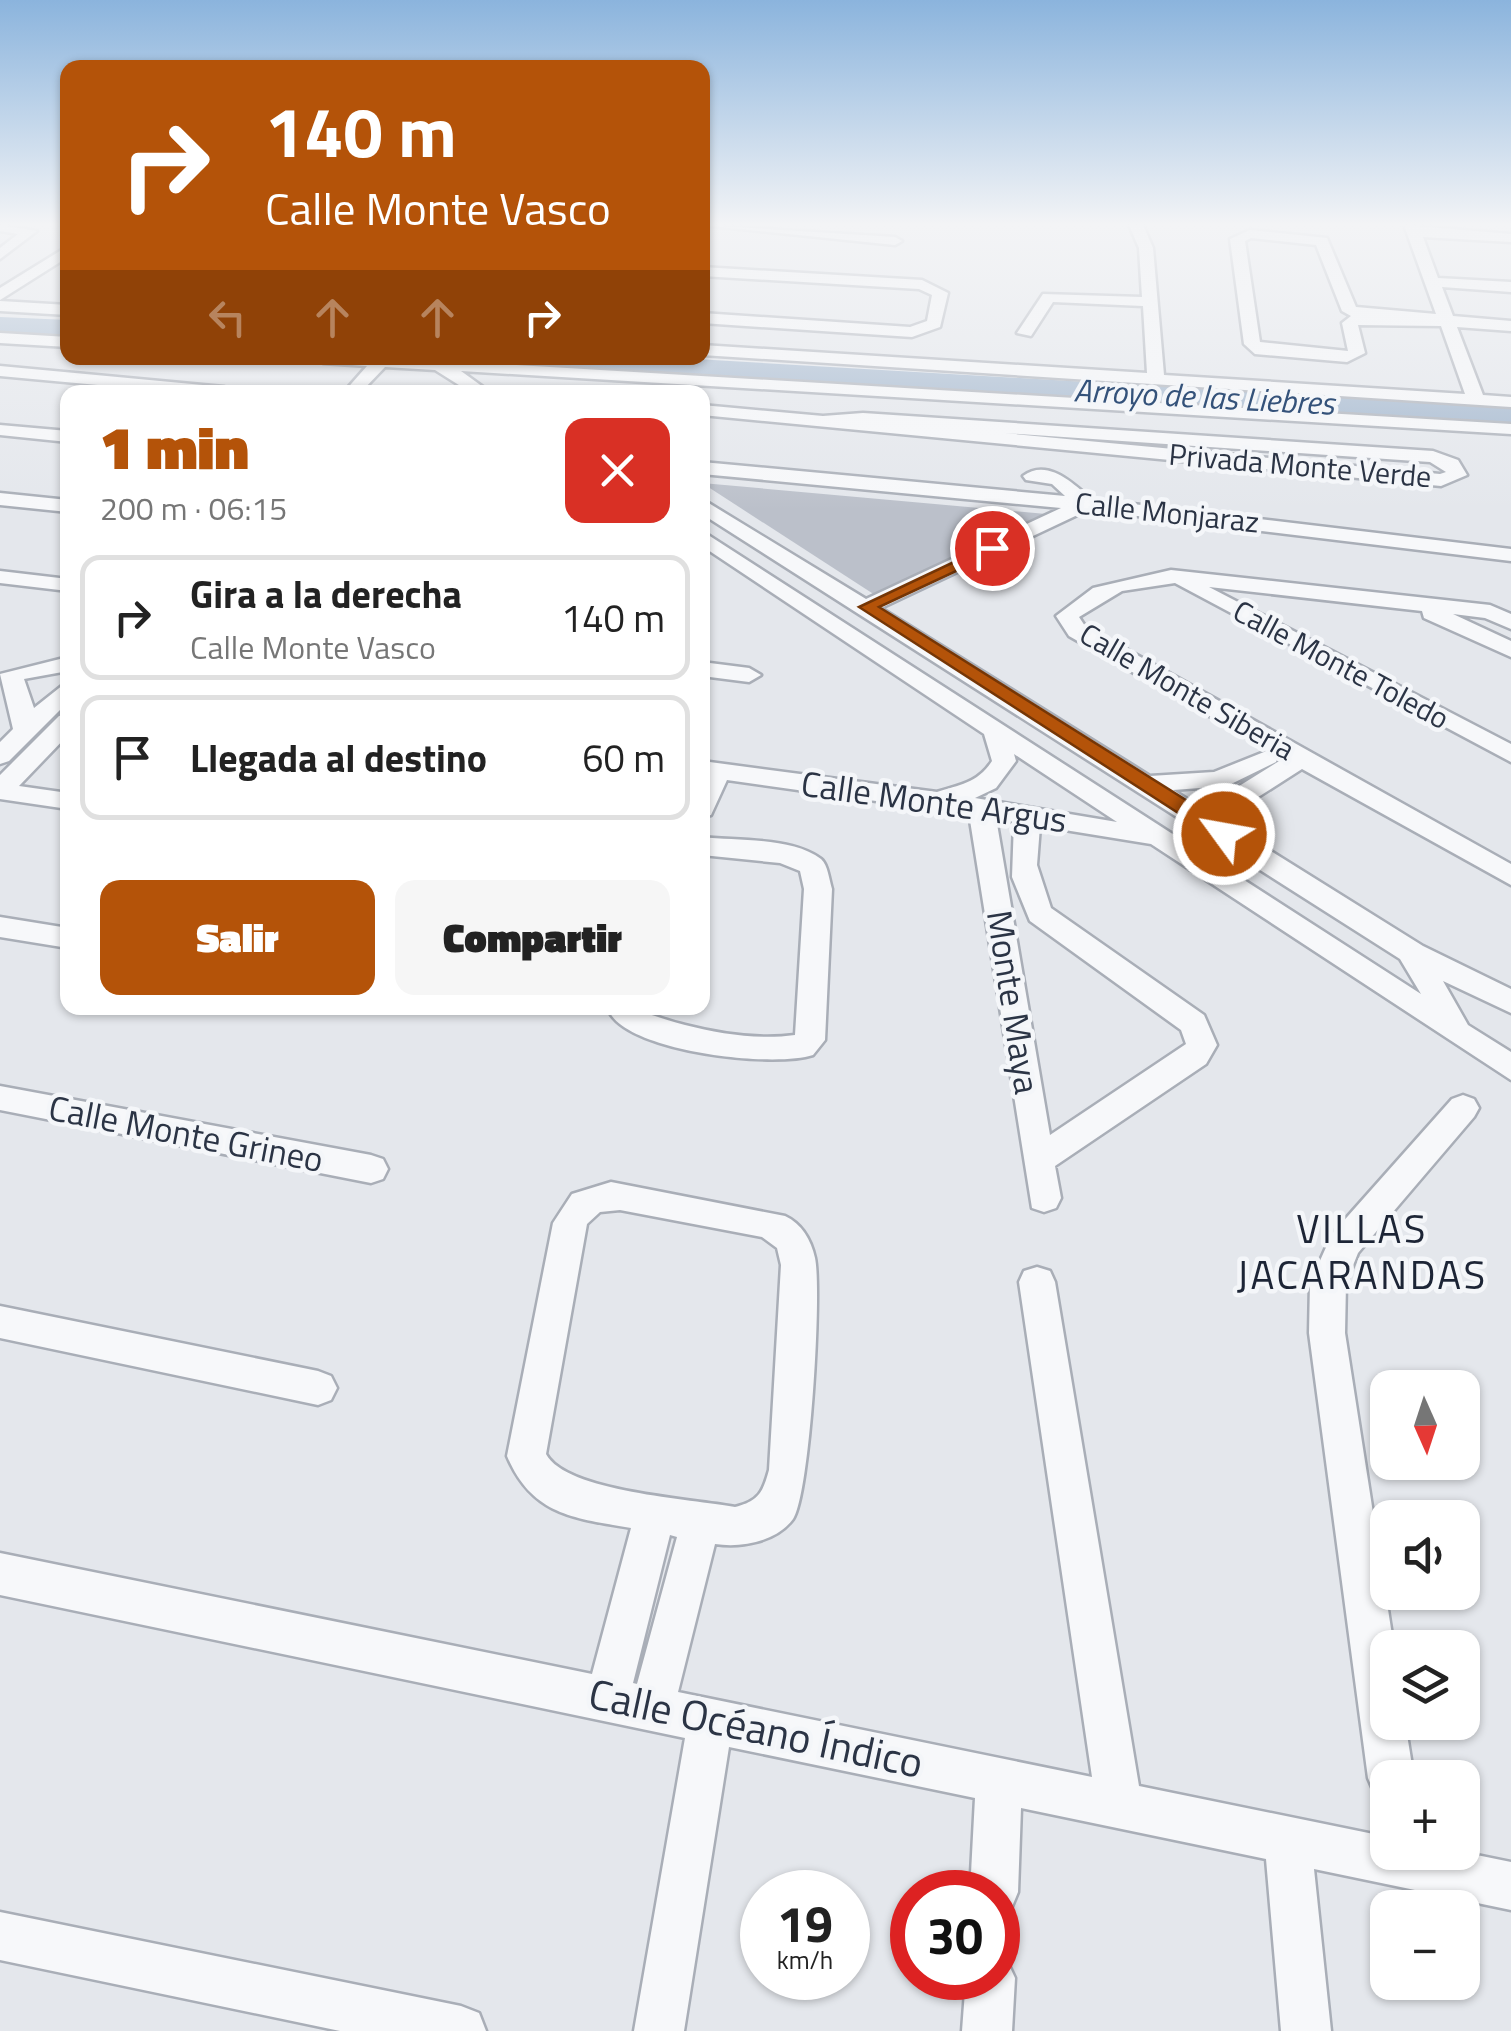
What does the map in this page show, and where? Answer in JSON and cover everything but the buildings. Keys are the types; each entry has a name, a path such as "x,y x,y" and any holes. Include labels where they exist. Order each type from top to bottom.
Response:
{"street":[{"path":"856,361 870,320"},
{"path":"1025,333 1033,320"},
{"path":"1150,320 1156,379"},
{"path":"1249,320 1252,344 1260,350 1347,356 1357,353 1353,320 1451,321"},
{"path":"1438,320 1511,326"},
{"path":"1451,321 1476,400"},
{"path":"0,338 60,342"},
{"path":"710,351 1511,402"},
{"path":"359,385 377,365"},
{"path":"384,385 405,365"},
{"path":"438,365 1511,429"},
{"path":"438,365 470,385"},
{"path":"0,371 149,385"},
{"path":"526,385 532,378 558,372"},
{"name":"Privada Monte Verde","path":"710,411 1433,457 1451,464 1458,475 1441,480 860,428 825,420"},
{"path":"0,430 60,436"},
{"name":"Privada Monte Verde","path":"1025,430 1045,442 1070,434"},
{"path":"1032,476 1045,442 1056,454 1058,478"},
{"name":"Calle Monjaraz","path":"710,469 1085,504 1511,555"},
{"path":"867,607 1085,504 1058,478 1032,476 999,496"},
{"path":"0,499 60,505"},
{"path":"710,510 1412,953 1511,1002"},
{"path":"710,542 1511,1068"},
{"name":"Calle Monte Siberia","path":"1511,622 1490,612 1404,600 1171,576 1128,582 1082,603 1070,611 1068,620 1078,631 1511,876"},
{"name":"Calle Monte Toledo","path":"1171,576 1511,754"},
{"path":"0,577 60,584"},
{"name":"Calle Monte Siberia","path":"1404,600 1511,650"},
{"path":"5,674 60,665"},
{"path":"710,671 749,676"},
{"path":"5,674 60,684"},
{"path":"5,674 25,715 24,731"},
{"path":"0,756 60,694"},
{"path":"964,708 1005,695"},
{"path":"936,800 982,788 997,777 1004,761 995,728"},
{"path":"0,791 60,729"},
{"path":"1146,784 1218,780 1293,753"},
{"path":"1192,856 1224,834 1245,794 1293,753"},
{"name":"Calle Monte Argus","path":"710,770 981,806 1166,838"},
{"path":"0,791 60,800"},
{"name":"Monte Maya","path":"981,806 1044,1198"},
{"name":"Monte Maya","path":"1027,886 1021,850 1029,814"},
{"path":"630,1015 653,1028 757,1048 802,1048 810,1040 818,889 812,866 784,855 710,847"},
{"path":"994,888 1027,886 1040,914 1193,1023 1202,1045 1195,1056 1038,1160"},
{"path":"0,927 60,937"},
{"path":"1376,978 1412,953"},
{"path":"1412,953 1458,1033"},
{"name":"Calle Monte Grineo","path":"0,1098 371,1169"},
{"path":"1388,1760 1327,1333 1328,1283 1344,1244 1463,1108"},
{"path":"620,1196 765,1223 785,1229 795,1243 799,1265 789,1470 779,1505 762,1520 735,1527 655,1513 571,1498 537,1477 526,1456 570,1223 578,1206 597,1197 620,1196"},
{"path":"1037,1282 1119,1804"},
{"path":"0,1322 318,1388"},
{"path":"608,1697 655,1513"},
{"path":"653,1706 701,1521"},
{"name":"Calle Océano Índico","path":"0,1574 1119,1804 1370,1852"},
{"path":"659,2031 712,1718"},
{"path":"995,1870 999,1779"},
{"path":"1288,1838 1306,2031"},
{"name":"Calle Océano Índico","path":"1451,1870 1511,1886"},
{"path":"0,1936 460,2031"},
{"path":"987,2031 989,2000"}],"waterway":[{"name":"Arroyo de las Liebres","path":"0,325 60,329"},
{"name":"Arroyo de las Liebres","path":"655,365 1511,416"}],"district":[{"name":"VILLAS JACARANDAS","path":"1362,1252"}],"route":[{"path":"992,548 867,607 1224,834"}]}
